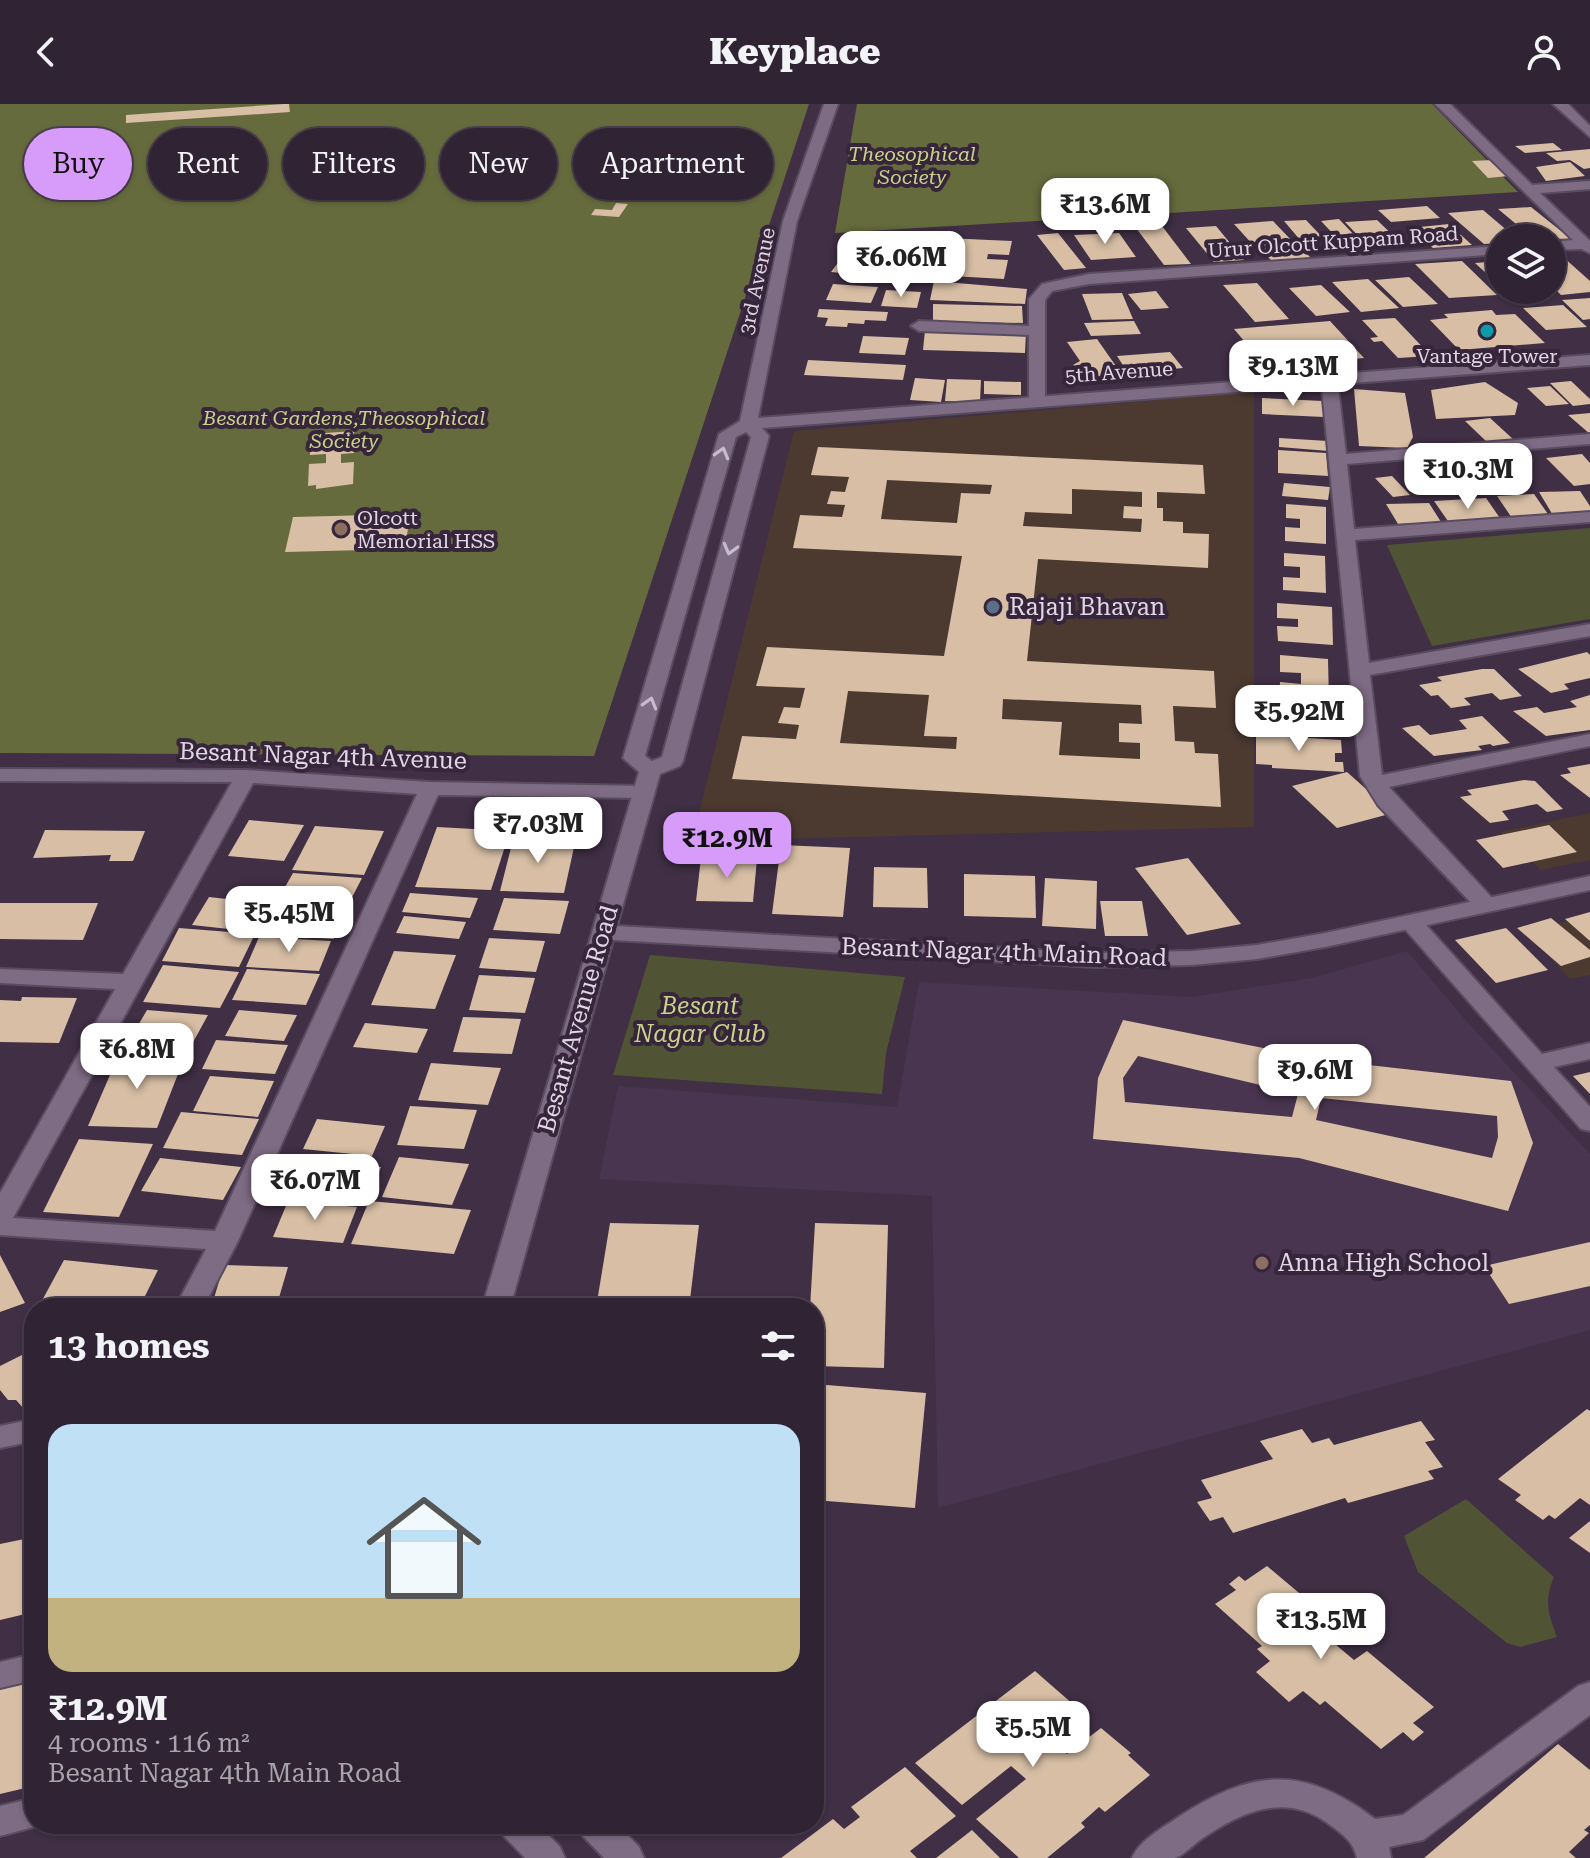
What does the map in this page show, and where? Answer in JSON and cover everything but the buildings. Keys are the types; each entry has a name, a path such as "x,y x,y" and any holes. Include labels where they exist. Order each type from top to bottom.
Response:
{"street":[{"name":"3rd Avenue","path":"748,424 790,221 831,104"},
{"path":"1442,104 1588,247"},
{"path":"1560,104 1590,133"},
{"path":"1529,189 1590,185"},
{"path":"1563,223 1590,221"},
{"path":"1566,246 1588,247"},
{"name":"Urur Olcott Kuppam Road","path":"1037,401 1037,299 1047,287 1074,280 1486,251"},
{"path":"919,326 1037,331"},
{"name":"5th Avenue","path":"748,424 1590,360"},
{"path":"1329,379 1367,757 1375,783 1386,800 1486,905"},
{"path":"748,424 760,436 672,761 647,781 634,758 728,434 748,424"},
{"path":"1337,460 1590,439"},
{"path":"1344,535 1590,517"},
{"path":"1358,671 1590,630"},
{"path":"1375,783 1590,740"},
{"name":"Besant Nagar 4th Avenue","path":"0,775 246,776 430,788 647,781"},
{"path":"0,1217 246,776"},
{"name":"Besant Avenue Road","path":"499,1298 647,781"},
{"path":"194,1298 224,1241 430,788"},
{"name":"Besant Nagar 4th Main Road","path":"603,932 1096,960 1192,958 1257,952 1590,883"},
{"path":"1411,922 1590,1123"},
{"path":"0,976 131,982"},
{"path":"1536,1063 1590,1051"},
{"path":"0,1226 224,1241"},
{"path":"0,1437 24,1432"},
{"path":"0,1675 24,1669"},
{"path":"1149,1858 1220,1808 1281,1792 1312,1797 1372,1846 1411,1829 1585,1707"},
{"path":"0,1821 24,1815"},
{"path":"525,1834 548,1858"},
{"path":"604,1834 627,1858"}],"shaded area":[{"path":"1254,392 1254,827 692,841 794,431"},
{"path":"1590,813 1590,860 1541,870 1500,832"},
{"path":"1590,916 1590,975 1570,979 1525,930"},
{"name":"Anna High School","path":"1407,951 1468,1023 1590,1154 1590,1330 938,1508 932,1196 599,1179 618,1086 897,1107 919,982 1192,997 1312,978"}],"green space":[{"name":"Besant Gardens,Theosophical Society","path":"0,104 809,104 594,756 0,753"},
{"name":"Theosophical Society","path":"857,104 1432,104 1518,192 835,233"},
{"path":"1590,528 1590,619 1432,646 1387,545"},
{"name":"Besant Nagar Club","path":"650,955 905,977 886,1053 882,1094 613,1075"},
{"path":"1466,1499 1554,1577 1548,1607 1557,1637 1520,1647 1507,1643 1418,1572 1404,1536"}],"place":[{"name":"Vantage Tower","path":"1487,331"},
{"name":"Olcott Memorial HSS","path":"341,529"},
{"name":"Rajaji Bhavan","path":"993,607"},
{"name":"Anna High School","path":"1262,1263"}]}
